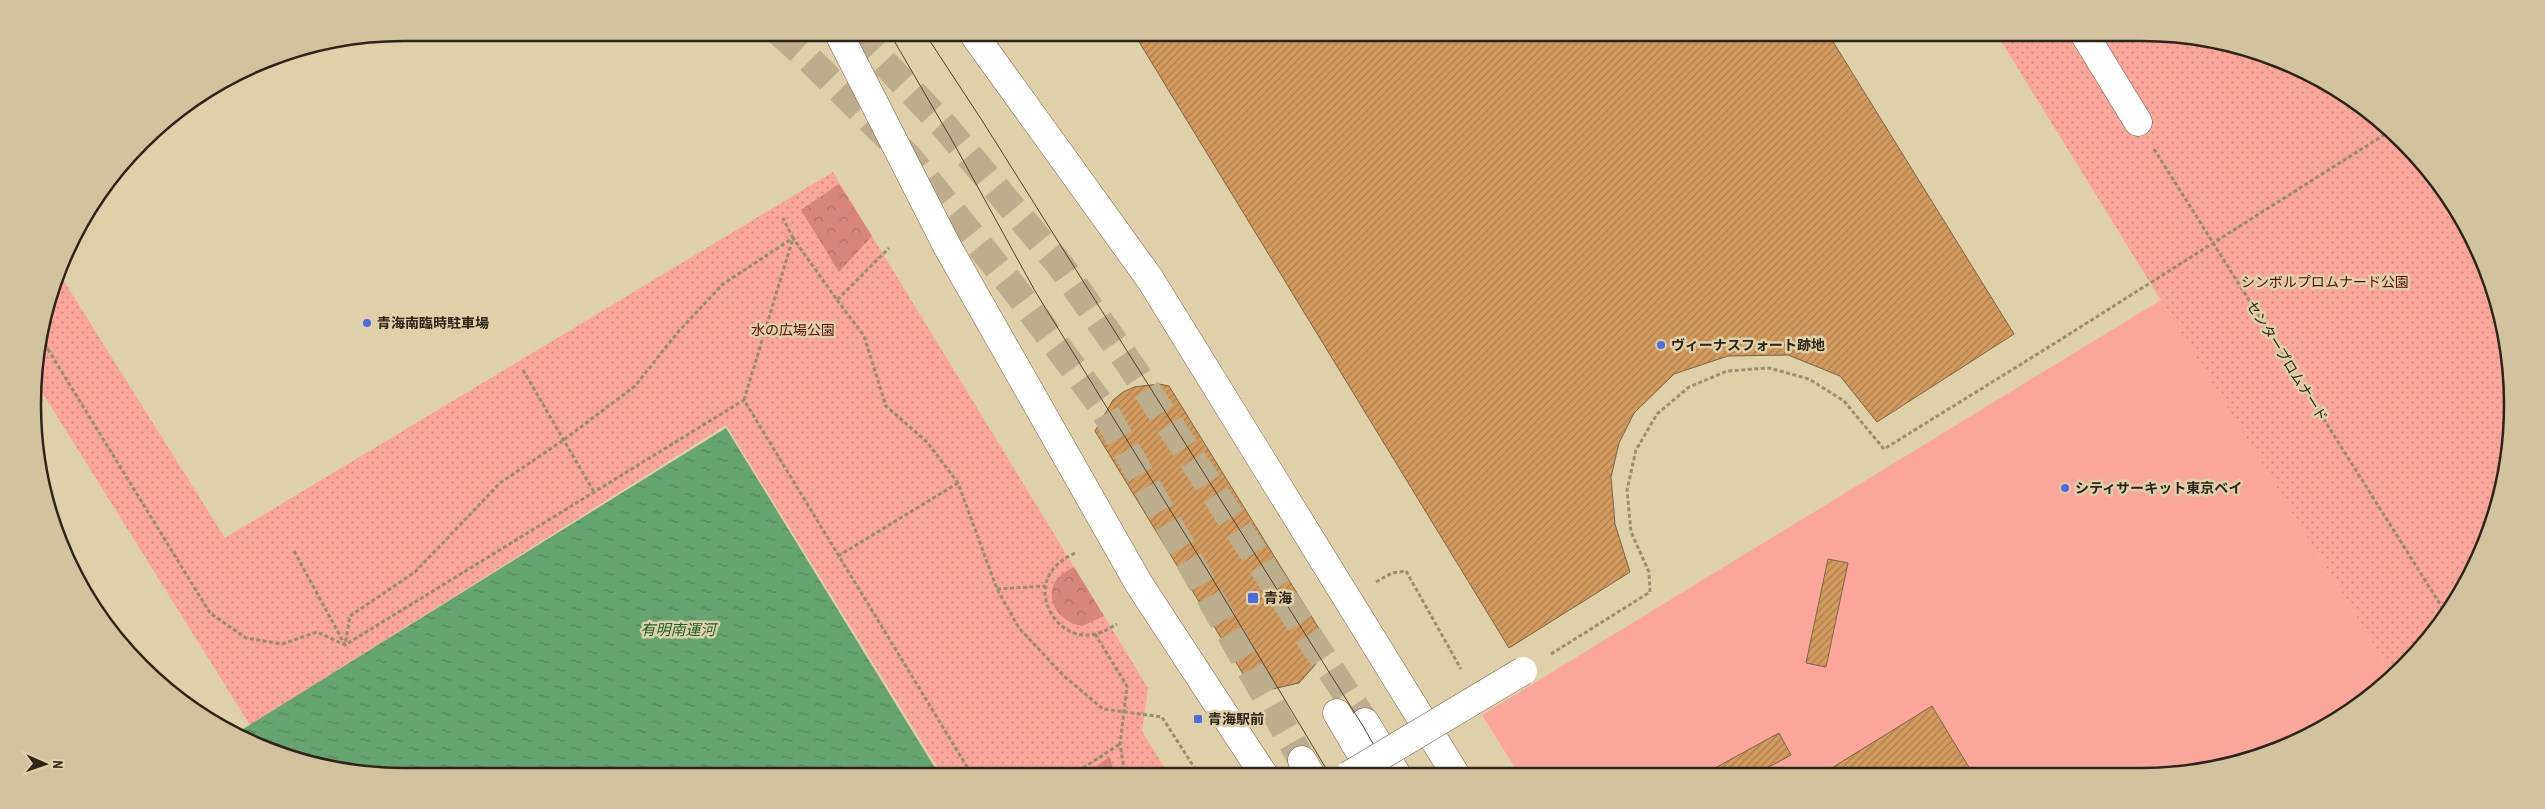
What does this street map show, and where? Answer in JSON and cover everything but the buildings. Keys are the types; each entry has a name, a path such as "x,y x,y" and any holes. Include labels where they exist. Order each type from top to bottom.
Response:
{"street":[{"path":"843,41 947,246 1139,584 1259,768"},
{"path":"978,41 1150,279 1452,768"},
{"path":"2088,41 2138,122"},
{"path":"1360,768 1522,671"},
{"path":"1337,713 1358,768"},
{"path":"1365,722 1393,768"}],"path":[{"name":"センタープロムナード","path":"2138,122 2212,243 2442,607"},
{"path":"1522,671 1650,592 1649,572 1631,532 1627,490 1636,450 1657,414 1689,387 1727,371 1769,368 1809,379 1844,401 1884,449 2384,135"},
{"path":"783,218 793,238 864,336 886,406 927,442 958,483 996,589 1019,628 1064,676 1103,709 1162,717 1195,768"},
{"path":"345,645 744,400 793,238"},
{"path":"345,645 350,616 415,572 500,483 565,440 634,386 678,332 723,284 793,238"},
{"path":"837,300 889,248"},
{"path":"46,346 210,613 246,638 282,644 317,632 345,645"},
{"path":"523,370 594,492"},
{"path":"744,400 967,768"},
{"path":"838,556 958,483"},
{"path":"294,551 345,645"},
{"path":"1075,553 1058,563 1050,574 1045,586 1045,600 1050,612 1058,624 1069,632 1082,635 1095,634 1117,624"},
{"path":"1376,582 1392,573 1406,571 1477,698"},
{"path":"996,589 1045,586"},
{"path":"1095,634 1128,686 1120,744 1124,768"},
{"path":"1083,768 1120,744"}],"green space":[{"name":"シンボルプロムナード公園","path":"2001,41 2140,41 2188,44 2235,54 2280,69 2322,90 2362,116 2414,165 2443,203 2476,265 2497,334 2501,357 2504,404 2501,452 2491,499 2476,544 2466,565 2443,606 2429,626 2389,669"},
{"name":"水の広場公園","path":"833,172 1148,688 1142,731 1165,768 938,768 726,425 250,725 42,391 48,334 64,281 225,538"},
{"path":"839,184 872,236 839,272 801,210"},
{"name":"シティサーキット東京ベイ","path":"2161,300 2389,669 2362,693 2342,707 2280,740 2211,761 2164,767 1515,768 1482,715"},
{"path":"1074,567 1104,616 1082,626 1062,617 1057,611 1052,598 1055,582 1063,573"},
{"path":"1110,757 1113,768 1093,768"}],"water":[{"name":"有明南運河","path":"726,428 935,768 381,767 357,765 310,755 265,740 243,729"}],"tunnel":[{"path":"789,41 909,158 1013,287 1101,405 1302,760"},
{"path":"864,41 946,128 1060,265 1131,366 1365,722"}],"tram line":[{"path":"894,41 953,142 1035,291 1209,573 1326,768"},
{"path":"930,41 983,122 1363,726 1387,768"}],"place":[{"name":"青海南臨時駐車場","path":"367,323"},
{"name":"ヴィーナスフォート跡地","path":"1661,345"},
{"name":"シティサーキット東京ベイ","path":"2065,488"},
{"name":"青海","path":"1253,598"},
{"name":"青海駅前","path":"1198,719"}]}
